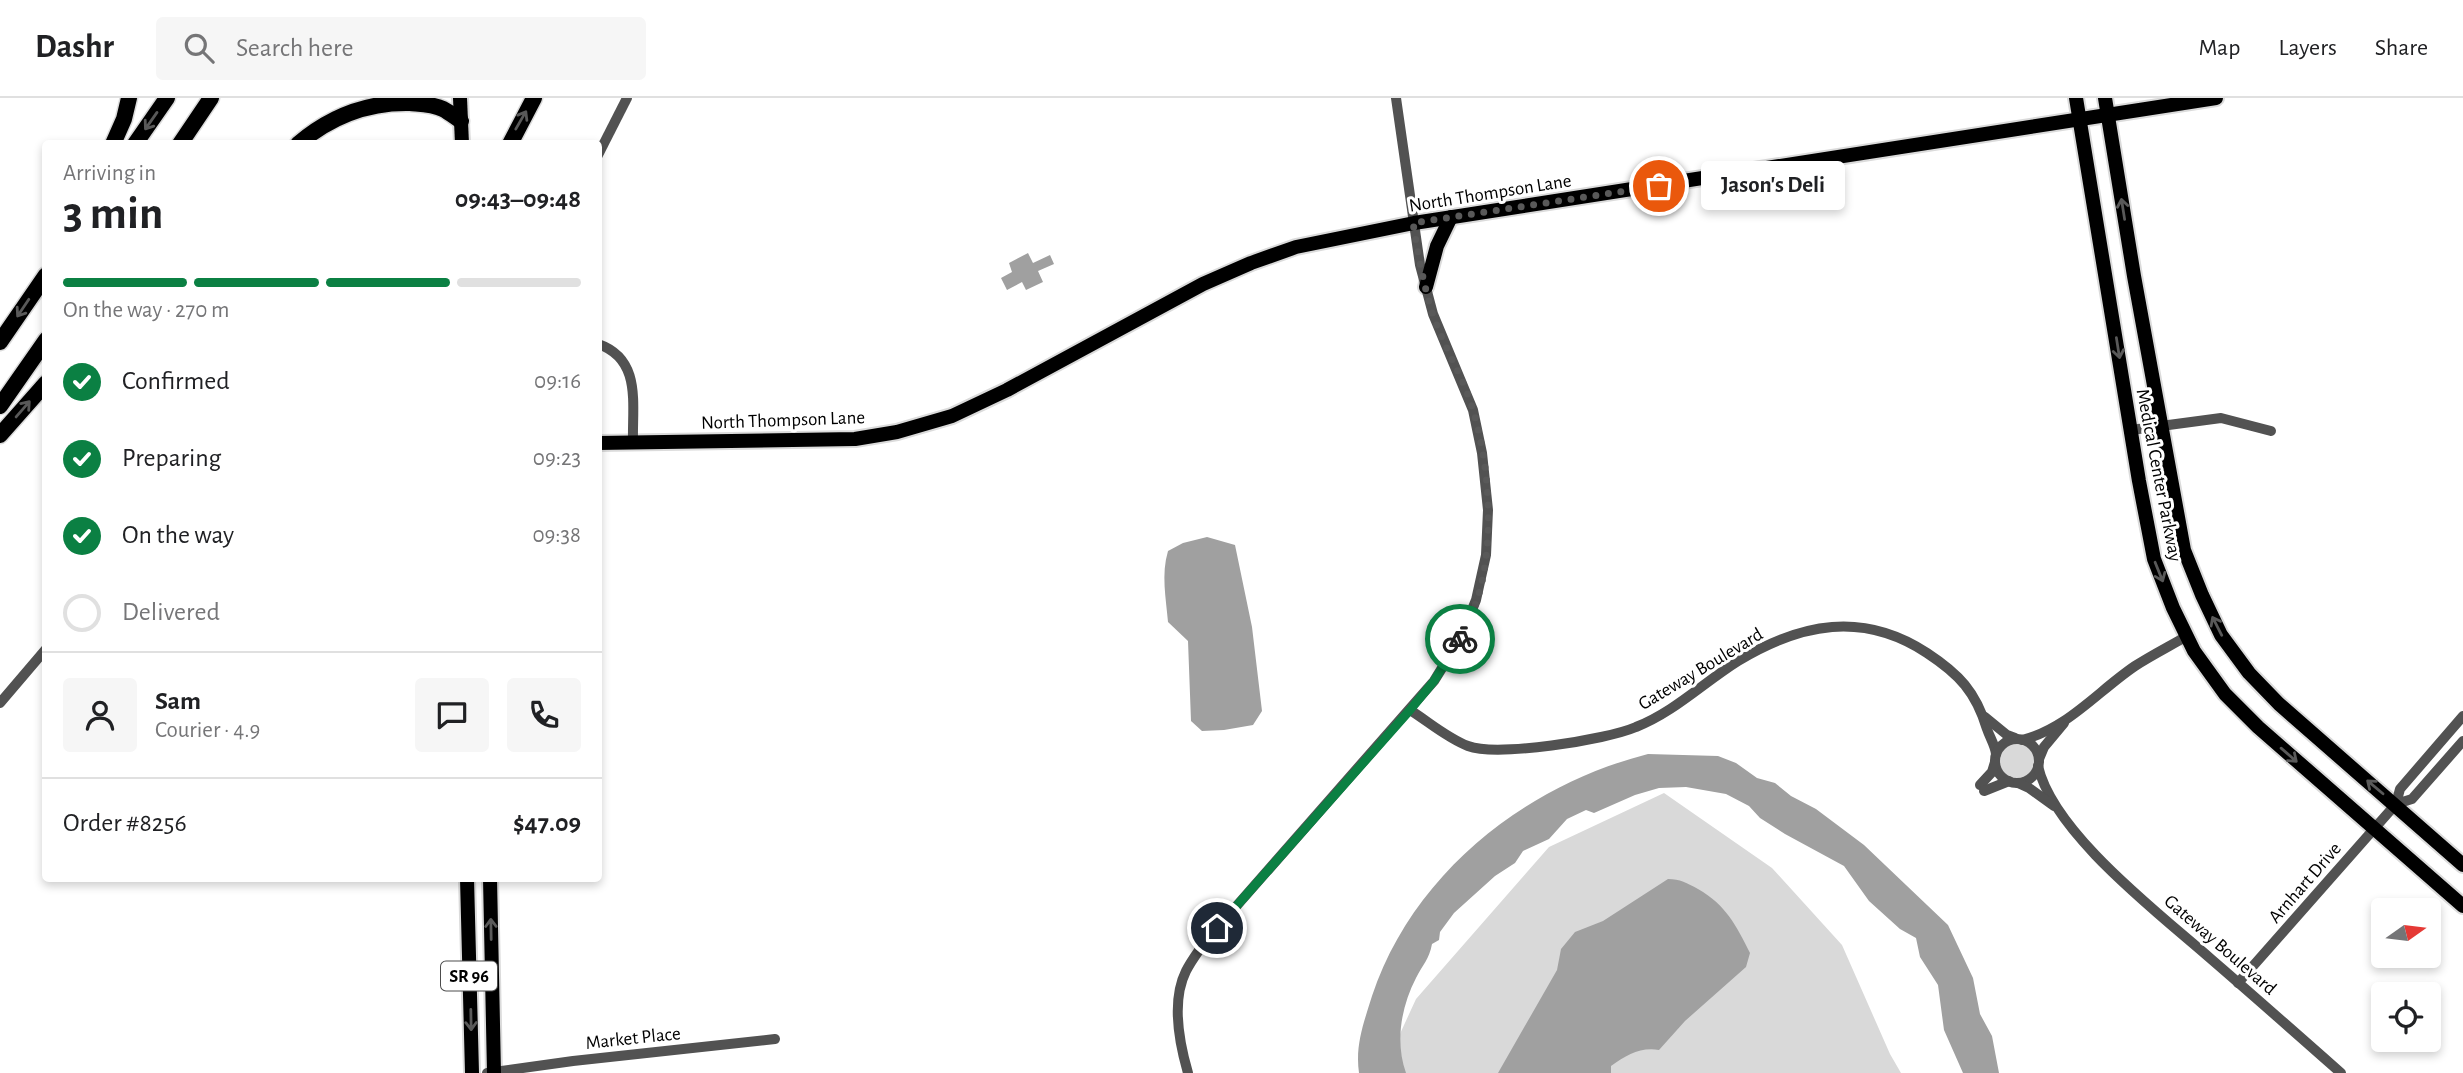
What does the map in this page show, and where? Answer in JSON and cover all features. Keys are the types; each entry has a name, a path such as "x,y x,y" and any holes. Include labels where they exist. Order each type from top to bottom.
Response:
{"highway":[{"path":"115,140 129,98"},
{"path":"138,140 167,98"},
{"path":"183,140 211,98"},
{"path":"512,140 534,98"},
{"path":"304,140 333,119 365,107 382,104 430,105 442,108 461,121"},
{"path":"0,342 42,281"},
{"path":"0,406 42,346"},
{"path":"0,435 42,388"}],"main road":[{"path":"460,98 462,140"},
{"name":"Medical Center Parkway","path":"2076,98 2154,559 2194,651 2225,694 2249,719 2463,906"},
{"name":"Medical Center Parkway","path":"2105,98 2184,550 2202,595 2221,635 2249,673 2279,704 2463,864"},
{"name":"North Thompson Lane","path":"602,443 855,439 897,432 952,416 1007,390 1203,284 1251,262 1296,247 1413,223 2216,98"},
{"path":"1426,287 1437,246 1451,218"},
{"path":"2108,281 2134,276"},
{"name":"SR 96","path":"467,882 472,1073"},
{"name":"SR 96","path":"490,882 492,1072"}],"street":[{"path":"602,147 627,98"},
{"path":"1188,1073 1180,1048 1177,1011 1185,973 1204,943 1434,681 1460,639 1476,600 1486,555 1488,510 1482,453 1473,411 1433,314 1420,265 1396,98"},
{"path":"602,345 610,348 625,361 631,380 633,442"},
{"path":"2131,430 2221,418 2272,431"},
{"name":"Gateway Boulevard","path":"1410,710 1451,737 1482,750 1545,745 1603,736 1635,728 1668,710 1738,661 1765,647 1814,628 1834,626 1872,629 1899,636 1950,668 1967,685 1985,716"},
{"path":"2065,721 2044,747 2031,778 1982,788 2006,742 2034,737 2065,721 2135,666 2187,636"},
{"path":"0,703 42,654"},
{"path":"1985,716 2007,735 2035,746 2054,806"},
{"path":"1985,716 1999,774 2029,788 2054,806"},
{"name":"Arnhart Drive","path":"2238,983 2396,804 2400,789 2463,716"},
{"name":"Arnhart Drive","path":"2396,804 2412,799 2463,741"},
{"name":"Gateway Boulevard","path":"2054,806 2126,885 2341,1073"},
{"name":"Market Place","path":"492,1072 573,1060 775,1039"}],"shaded area":[{"path":"1028,253 1033,263 1050,255 1054,264 1038,271 1043,282 1026,290 1022,282 1007,290 1001,278 1012,272 1009,263"},
{"path":"1207,537 1235,545 1252,627 1262,711 1253,725 1202,731 1191,721 1188,641 1168,622 1164,577 1168,551 1183,543"},
{"path":"2017,742 2030,747 2035,760 2030,773 2017,778 2004,773 1999,760 2004,747"},
{"path":"1648,754 1718,756 1736,763 1757,778 1775,783 1791,796 1816,809 1864,845 1948,925 1973,978 1980,1014 1992,1036 1999,1073 1963,1073 1944,1030 1938,985 1920,957 1916,938 1900,929 1869,901 1844,866 1785,834 1760,818 1749,806 1726,794 1686,787 1659,788 1594,813 1586,810 1567,819 1549,839 1523,851 1515,863 1495,876 1454,913 1440,932 1439,940 1432,944 1403,1013 1400,1037 1406,1073 1359,1073 1358,1053 1363,1024 1391,952 1415,911 1445,874 1480,840 1518,812 1559,788 1603,768"},
{"path":"1664,793 1772,868 1842,945 1901,1073 1382,1073 1416,999 1549,847"},
{"path":"1668,879 1694,887 1723,909 1750,953 1746,967 1685,1021 1659,1050 1628,1055 1611,1066 1611,1073 1498,1073 1557,970 1561,949 1575,932 1603,921"}],"way so far":[{"path":"1460,639 1476,600 1486,555 1488,510 1482,453 1473,411 1433,314 1420,265 1413,223 1659,186"}],"place":[{"name":"Jason's Deli","path":"1659,186"}],"route":[{"path":"1217,928 1410,710 1434,681 1460,639"}]}
